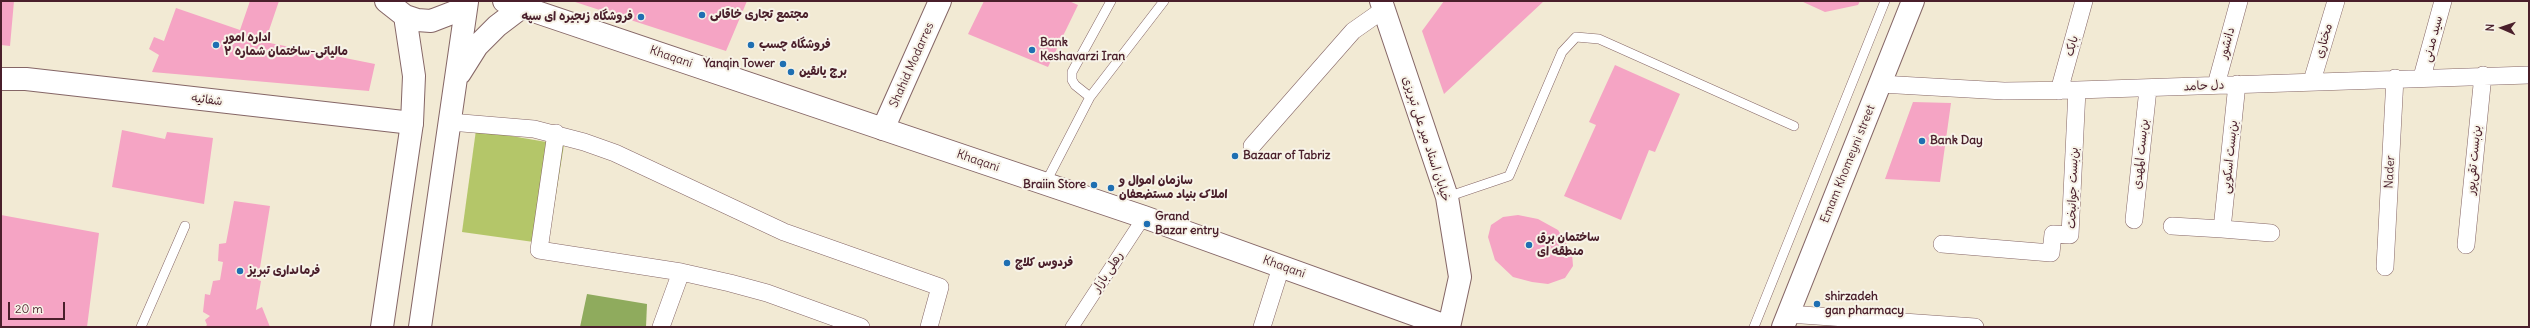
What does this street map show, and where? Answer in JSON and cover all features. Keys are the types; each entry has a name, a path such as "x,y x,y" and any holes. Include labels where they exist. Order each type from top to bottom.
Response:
{"main road":[{"path":"386,1 404,16 417,20 431,21 457,11 467,1"},
{"path":"420,327 467,1"},
{"name":"Shahid Modarres","path":"883,129 940,1"},
{"name":"Emam Khomeyni street","path":"1786,321 1913,1"},
{"path":"455,81 477,46 496,26 513,4"},
{"name":"Khaqani","path":"513,4 1144,217 1449,327"},
{"name":"خیابان استاد میر علی تبریزی","path":"1382,6 1447,197 1460,277 1449,327"},
{"path":"382,327 412,123 414,76 404,16"},
{"name":"شفائیه","path":"1,79 26,79 412,123"}],"street":[{"name":"بابک","path":"2059,90 2084,1"},
{"name":"دانشور","path":"2216,85 2238,1"},
{"name":"مختاری","path":"2312,81 2336,1"},
{"name":"سید مدنی","path":"2422,77 2443,1"},
{"path":"1252,146 1353,31 1382,6"},
{"name":"بن‌بست تقی‌پور","path":"2466,245 2483,75"},
{"name":"دل حامد","path":"1880,84 1955,89 2077,90 2148,89 2422,77 2529,75"},
{"name":"Nader","path":"2385,267 2394,78"},
{"name":"بن‌بست اسکویی","path":"2222,230 2237,84"},
{"name":"بن‌بست المهدی","path":"2134,220 2148,89"},
{"name":"بن‌بست جوانبخت","path":"1942,244 2051,253 2053,234 2070,235 2077,90"},
{"path":"450,122 502,125 556,132 614,153 784,232 940,288 929,327"},
{"path":"556,132 539,250 681,272 767,293 861,327"},
{"name":"رهلی بازار","path":"1072,327 1144,217"},
{"path":"2172,226 2271,233"},
{"path":"1262,327 1282,267"},
{"path":"661,327 681,272"},
{"path":"1786,321 1975,327"}],"lane":[{"path":"1090,97 1075,85 1072,80 1072,72 1111,1"},
{"path":"1045,184 1090,97 1164,1"},
{"path":"1754,327 1885,1"},
{"path":"1447,197 1509,176 1562,52 1576,37 1599,39 1794,126"},
{"path":"141,327 185,226"}],"green space":[{"path":"476,130 564,145 548,244 462,232"},
{"path":"587,294 647,304 646,327 580,327"}],"building":[{"path":"1,1 14,1 10,46 1,45"},
{"name":"اداره امور مالیاتی-ساختمان شماره ۲","path":"250,1 279,1 265,42 375,64 369,91 152,72 159,55 149,49 154,37 164,41 176,8 240,30"},
{"name":"مجتمع تجاری خاقانی","path":"572,1 747,1 726,51"},
{"name":"Bank Keshavarzi Iran","path":"984,1 1069,1 1078,5 1048,67 968,34"},
{"path":"1444,1 1544,1 1444,94 1422,31"},
{"path":"1801,1 1860,1 1858,5 1825,12"},
{"path":"1615,65 1680,94 1655,152 1649,150 1621,220 1564,196 1596,125 1589,122"},
{"name":"Bank Day","path":"1913,102 1951,103 1940,182 1885,179"},
{"path":"122,130 165,139 167,132 213,138 204,204 112,187"},
{"name":"فرمانداری تبریز","path":"234,201 270,206 258,280 261,281 256,310 262,307 270,327 205,327 207,325 205,320 210,316 203,312 205,294 210,295 213,281 220,280 223,262 218,261 219,244 226,243"},
{"path":"1,215 99,233 87,327 1,327"},
{"name":"ساختمان برق منطقه ای","path":"1518,215 1538,219 1558,230 1572,253 1573,266 1565,278 1548,284 1532,282 1513,277 1495,260 1488,237 1491,225 1503,217"}],"place":[{"name":"مجتمع تجاری خاقانی","path":"702,15"},
{"name":"فروشگاه زنجیره ای سپه","path":"641,17"},
{"name":"اداره امور مالیاتی-ساختمان شماره ۲","path":"216,45"},
{"name":"فروشگاه چسب","path":"751,45"},
{"name":"Bank Keshavarzi Iran","path":"1032,50"},
{"name":"Yanqin Tower","path":"783,64"},
{"name":"برج یانقین","path":"791,72"},
{"name":"Bank Day","path":"1922,141"},
{"name":"Bazaar of Tabriz","path":"1235,156"},
{"name":"Braiin Store","path":"1094,185"},
{"name":"سازمان اموال و املاک بنیاد مستضعفان","path":"1111,188"},
{"name":"Grand Bazar entry","path":"1147,224"},
{"name":"ساختمان برق منطقه ای","path":"1529,245"},
{"name":"فردوس کلاچ","path":"1007,263"},
{"name":"فرمانداری تبریز","path":"240,271"},
{"name":"shirzadeh gan pharmacy","path":"1817,304"}]}
